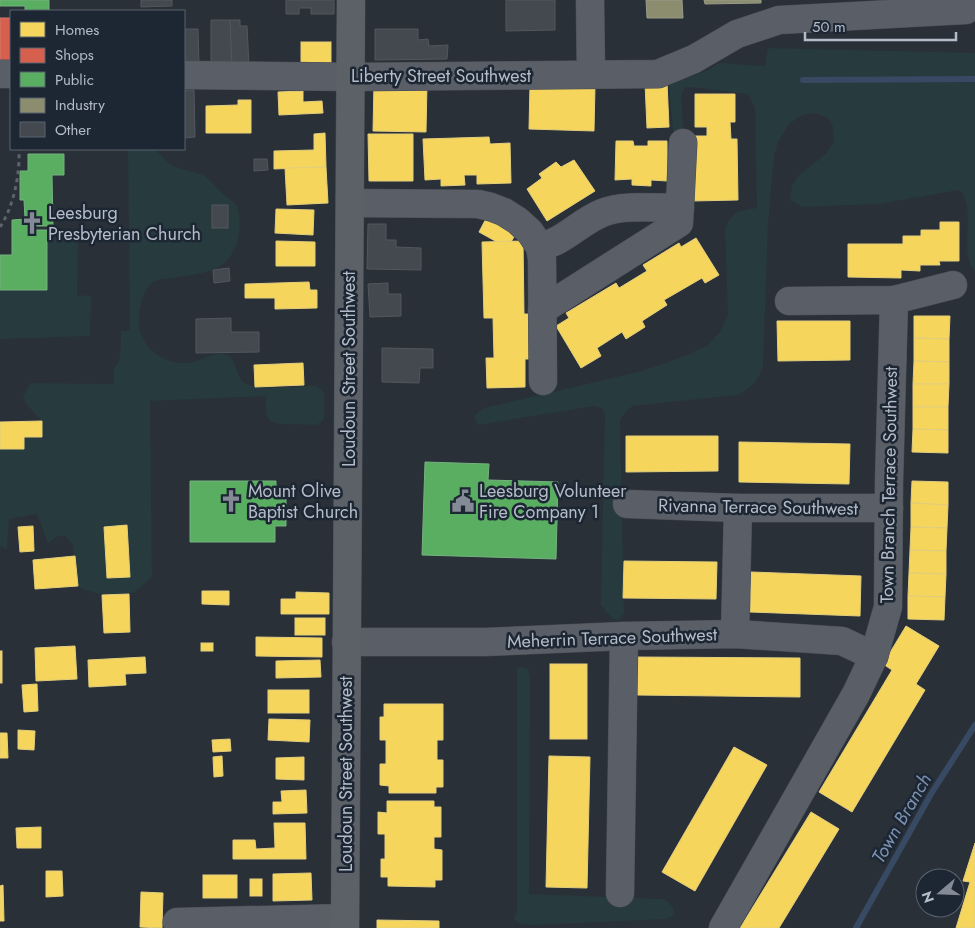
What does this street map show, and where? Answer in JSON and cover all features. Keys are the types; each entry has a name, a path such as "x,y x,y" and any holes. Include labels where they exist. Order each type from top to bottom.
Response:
{"main road":[{"name":"Loudoun Street Southwest","path":"345,923 352,0"}],"street":[{"path":"590,0 591,74"},
{"name":"Liberty Street Southwest","path":"185,75 351,77 658,74 694,59 737,34 779,20 966,10 967,0"},
{"path":"542,310 679,224 683,143"},
{"path":"350,203 478,204 504,212 530,232 540,247 543,381"},
{"path":"540,247 551,245 591,218 604,212 627,209 680,208"},
{"path":"789,302 894,300 953,285"},
{"name":"Town Branch Terrace Southwest","path":"723,928 856,694 874,656 888,607 891,347 894,300"},
{"name":"Rivanna Terrace Southwest","path":"627,504 738,508 889,508"},
{"path":"735,634 738,508"},
{"name":"Meherrin Terrace Southwest","path":"346,642 485,642 624,636 735,634 842,642 862,649 874,656"},
{"path":"620,893 624,636"},
{"name":"Loudoun Street Southwest","path":"177,922 345,923"}],"path":[{"path":"0,227 9,208 17,180 19,150"}],"green space":[{"path":"768,48 975,53 975,272 969,262 968,212 964,196 959,190 878,204 802,207 790,200 792,186 799,175 826,154 834,141 833,127 828,118 815,113 802,115 789,124 778,142 774,156 768,224 763,366 759,376 754,384 737,395 633,406 627,410 620,420 624,613 619,620 613,619 601,605 605,413 602,408 594,406 478,425 474,416 484,408 642,371 685,356 708,345 721,330 728,314 725,229 731,218 737,213 757,208 755,108 748,94 685,87 681,96 683,125 678,136 673,130 669,85 708,70 719,63 765,66"},
{"path":"128,150 157,150 162,157 174,166 206,177 234,202 240,219 237,243 226,261 202,273 158,280 148,287 142,300 139,315 139,329 142,338 155,353 173,362 192,362 214,355 227,355 234,362 242,381 252,386 317,386 324,393 324,419 317,425 280,424 270,421 266,413 266,396 150,401 152,576 134,592 111,596 89,591 78,586 73,545 65,536 58,536 48,543 37,514 9,519 7,550 0,546 0,449 24,449 24,437 42,436 42,421 28,406 23,397 31,383 114,384 114,368 120,356 121,331 130,331","holes":["212,205 228,206 228,228 212,228","127,525 130,577 107,578 104,527"]},
{"path":"48,238 78,239 77,295 91,296 90,336 0,339 0,290 47,290"},
{"path":"523,667 528,669 530,677 529,894 663,899 671,905 674,915 667,919 532,925 520,924 514,919 517,910 517,669"}],"building: Homes":[{"path":"301,42 331,42 331,70 301,70"},
{"path":"667,82 669,127 647,128 645,83"},
{"path":"374,83 427,84 426,132 373,131"},
{"path":"530,84 595,86 594,131 529,129"},
{"path":"303,91 303,102 322,101 323,113 279,115 278,92"},
{"path":"695,94 735,94 735,122 730,122 731,139 737,139 738,200 692,201 692,136 707,136 707,127 695,127"},
{"path":"238,100 251,100 251,133 206,133 206,106 238,105"},
{"path":"325,133 326,167 274,169 274,151 314,150 314,134"},
{"path":"368,134 413,134 413,181 369,181"},
{"path":"489,137 490,144 510,143 511,183 477,184 477,175 464,175 465,185 441,186 441,179 425,180 423,139"},
{"path":"616,141 633,141 634,146 648,146 648,141 667,141 667,181 651,180 651,186 632,185 632,179 615,180"},
{"path":"574,160 595,191 547,221 527,189 542,178 539,174 556,162 561,167"},
{"path":"326,167 328,203 287,205 285,168"},
{"path":"276,209 314,210 313,235 275,233"},
{"path":"490,211 518,230 511,242 497,242 479,232"},
{"path":"940,222 959,222 959,261 939,261 940,265 920,265 920,271 901,270 901,278 848,277 848,244 903,244 903,236 921,236 921,230 940,230"},
{"path":"696,238 719,275 705,283 702,278 664,300 667,305 642,321 645,327 626,339 622,332 597,348 601,356 581,368 556,326 569,318 566,313 616,283 619,288 647,271 643,265 679,243 681,247"},
{"path":"276,241 315,242 315,266 276,266"},
{"path":"523,241 524,314 533,314 534,359 525,359 525,387 487,388 486,358 494,358 493,318 484,318 482,242"},
{"path":"309,282 310,290 317,290 317,308 275,309 275,298 245,298 245,284"},
{"path":"914,316 950,316 949,339 914,338"},
{"path":"777,321 850,321 850,360 778,361"},
{"path":"914,338 949,339 949,362 914,361"},
{"path":"914,361 949,362 949,384 913,384"},
{"path":"303,363 304,385 255,387 254,365"},
{"path":"913,384 949,384 948,407 913,407"},
{"path":"913,407 948,407 948,430 913,429"},
{"path":"42,421 42,437 24,437 24,449 0,449 0,422"},
{"path":"913,429 948,430 948,453 912,452"},
{"path":"626,436 718,436 718,471 626,472"},
{"path":"739,442 850,444 849,484 739,482"},
{"path":"912,481 948,482 948,505 911,503"},
{"path":"911,503 948,505 947,528 911,527"},
{"path":"127,525 130,577 107,578 104,527"},
{"path":"33,526 34,551 20,552 18,527"},
{"path":"911,527 947,528 946,551 910,550"},
{"path":"910,550 946,551 946,574 909,573"},
{"path":"75,556 78,586 35,589 33,560"},
{"path":"624,561 717,562 716,599 623,598"},
{"path":"751,572 861,576 860,616 750,612"},
{"path":"909,573 946,574 945,597 908,596"},
{"path":"202,591 229,591 229,605 202,604"},
{"path":"296,592 329,593 329,614 281,614 281,599 296,599"},
{"path":"129,594 130,632 104,633 102,595"},
{"path":"908,596 945,597 944,620 908,619"},
{"path":"295,618 325,618 325,635 295,635"},
{"path":"906,626 939,646 916,684 925,690 852,812 819,792 892,670 883,664"},
{"path":"256,637 322,638 322,657 256,656"},
{"path":"201,643 213,643 213,651 201,651"},
{"path":"75,646 77,679 36,681 35,648"},
{"path":"0,651 2,651 2,683 0,683"},
{"path":"145,657 146,673 125,674 126,685 89,687 88,660"},
{"path":"636,657 800,658 800,697 636,695"},
{"path":"320,660 321,677 276,678 276,661"},
{"path":"550,664 587,664 587,739 550,739"},
{"path":"37,684 38,711 24,712 22,685"},
{"path":"268,690 309,690 309,713 268,713"},
{"path":"384,704 443,704 443,740 437,740 437,760 443,760 443,787 436,787 436,793 389,793 389,786 380,785 380,764 386,764 386,740 380,740 380,717 384,717"},
{"path":"269,719 310,720 309,742 268,740"},
{"path":"18,730 35,731 34,750 18,749"},
{"path":"0,733 7,733 8,758 0,758"},
{"path":"230,739 231,751 213,752 212,740"},
{"path":"734,747 767,765 695,891 662,872"},
{"path":"222,756 223,776 214,777 213,757"},
{"path":"549,756 590,757 587,888 546,887"},
{"path":"304,757 304,780 276,779 276,758"},
{"path":"306,790 307,813 273,814 273,802 282,802 281,791"},
{"path":"387,801 434,801 434,807 441,807 441,837 434,837 434,849 442,850 442,880 435,880 435,887 388,886 388,877 381,877 381,859 385,859 385,834 378,834 378,812 387,813"},
{"path":"811,812 839,829 779,928 740,928"},
{"path":"274,823 305,823 306,859 233,859 233,840 255,840 256,849 275,848"},
{"path":"41,827 41,848 17,848 16,828"},
{"path":"975,843 975,928 956,928 959,918 965,918 965,898 970,882 965,881 965,875"},
{"path":"46,871 62,871 63,896 46,897"},
{"path":"311,873 312,900 273,901 273,874"},
{"path":"203,875 237,875 237,898 203,898"},
{"path":"250,879 262,879 262,896 250,896"},
{"path":"3,885 4,921 0,921 0,886"},
{"path":"141,892 163,893 162,928 140,927"},
{"path":"377,920 439,921 439,928 377,928"}],"building: Shops":[{"path":"0,18 10,18 10,62 0,62"}],"building: Public":[{"path":"0,0 49,0 49,10 25,10 25,6 0,6"},
{"name":"Leesburg Presbyterian Church","path":"28,154 64,154 64,175 52,175 53,226 35,226 35,230 47,230 47,290 0,290 0,255 12,255 12,220 25,219 24,200 20,200 20,171 28,171"},
{"path":"425,462 489,464 488,480 558,482 556,559 422,555"},
{"path":"190,481 276,481 276,498 286,498 286,526 275,526 275,542 190,542"}],"building: Industry":[{"path":"646,0 682,0 683,18 647,18"},
{"path":"704,0 761,0 761,3 705,4"}],"building: Other":[{"path":"141,0 172,0 172,6 141,7"},
{"path":"286,0 334,0 334,14 311,14 311,8 299,8 299,14 286,14"},
{"path":"506,0 555,0 555,30 506,31"},
{"path":"211,20 230,20 232,66 211,67"},
{"path":"230,20 240,20 240,26 247,26 249,66 232,66"},
{"path":"185,29 198,29 199,64 185,64"},
{"path":"375,29 418,29 418,40 428,39 429,46 448,45 447,59 375,60"},
{"path":"185,90 194,90 195,137 185,138"},
{"path":"254,159 267,159 268,170 254,171"},
{"path":"212,205 228,205 228,228 212,228"},
{"path":"368,224 386,224 386,240 396,240 396,247 421,248 421,270 367,269"},
{"path":"229,268 230,281 214,283 213,270"},
{"path":"388,283 388,294 401,294 401,316 370,317 368,284"},
{"path":"231,318 231,332 259,332 259,352 196,353 196,319"},
{"path":"382,348 433,349 433,368 420,368 419,383 382,382"}],"waterway":[{"path":"803,80 975,79"},
{"name":"Town Branch","path":"856,928 931,794 975,725"}],"place":[{"name":"Leesburg Presbyterian Church","path":"32,223"},
{"name":"Mount Olive Baptist Church","path":"231,501"},
{"name":"Leesburg Volunteer Fire Company 1","path":"463,501"}]}
